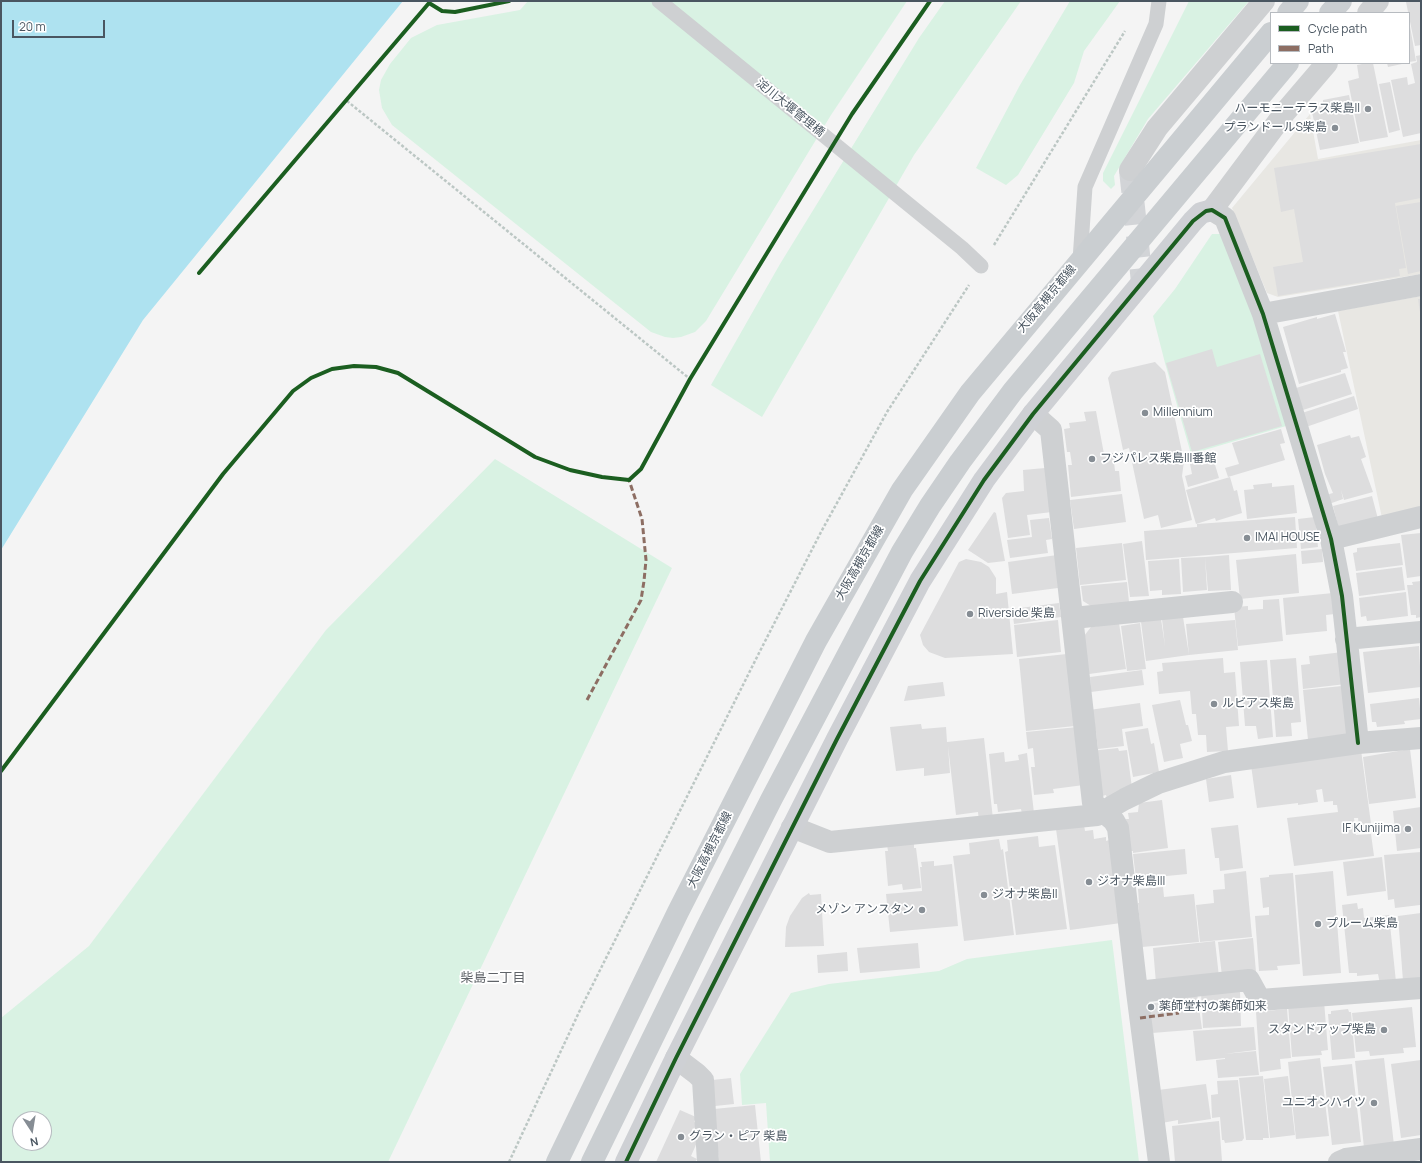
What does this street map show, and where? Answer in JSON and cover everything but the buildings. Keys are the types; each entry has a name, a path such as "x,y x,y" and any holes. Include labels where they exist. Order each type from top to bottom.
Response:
{"main road":[{"path":"1289,12 1298,1"},
{"path":"1331,12 1341,1"},
{"name":"大阪高槻京都線","path":"557,1162 682,905 816,641 902,490 970,393 1270,34"},
{"path":"592,1162 706,927 771,800 895,566 930,506 960,462 1013,391 1287,64"}],"street":[{"path":"1130,170 1157,128 1264,1"},
{"path":"1369,12 1378,1"},
{"path":"626,1162 676,1058 792,827 920,581 984,480 1033,414 1193,221 1201,213 1212,210 1286,111 1326,64"},
{"path":"1212,210 1224,218 1263,314 1331,539 1339,578 1358,743"},
{"path":"1263,314 1421,284"},
{"path":"1033,414 1051,430 1093,803 1114,820 1118,828 1159,1162"},
{"path":"1331,539 1421,517"},
{"path":"1073,618 1232,602"},
{"path":"1346,639 1421,632"},
{"path":"792,827 830,842 1053,821 1097,815 1158,783 1224,762 1358,743 1421,738"},
{"path":"1137,992 1248,980 1260,1000 1421,988"},
{"path":"676,1058 703,1080 708,1162"},
{"path":"1339,1162 1346,1159 1421,1149"}],"lane":[{"name":"淀川大堰管理橋","path":"659,1 981,266"},
{"path":"1080,260 1085,187 1156,24 1159,1"}],"path":[{"path":"508,1162 585,1001 758,654 821,532 887,412 981,266 1117,43 1130,25"},
{"path":"342,107 352,95"},
{"path":"347,101 690,379"},
{"path":"687,386 695,372"}],"shaded area":[{"path":"1310,114 1318,159 1421,140 1421,274 1278,297 1267,293 1232,208"},
{"path":"1421,296 1421,509 1382,518 1338,311"}],"green space":[{"path":"528,1 907,1 831,115 706,321 695,332 673,338 651,332 392,125 382,108 379,90 381,80 390,64 411,38 437,25 520,10"},
{"path":"945,1 1021,1 914,155 762,417 711,385 780,264 919,38"},
{"path":"1070,1 1120,1 1084,51 1074,83 1018,175 1006,185 976,168 1020,85"},
{"path":"1189,1 1249,1 1148,119 1114,176 1115,185 1111,189 1103,181 1103,173"},
{"path":"1212,234 1221,234 1255,317 1286,426 1191,454 1153,316 1175,289"},
{"path":"495,459 672,568 388,1162 1,1162 1,1018 89,946 326,630"},
{"path":"1112,940 1139,1162 770,1162 766,1103 742,1105 740,1074 791,993 829,984 939,971 967,959"}],"water":[{"path":"1,1 403,1 143,320 1,550"}],"tunnel":[{"path":"1130,170 1142,282"}],"marked path":[{"path":"587,700 641,600 646,560 642,519 629,480"},
{"path":"1140,1018 1179,1013"}],"cycle path":[{"path":"199,273 429,3 442,11 455,12 509,1"},
{"path":"1,771 223,474 293,391 311,378 332,369 354,366 376,367 398,373 535,457 570,470 602,477 629,480 641,469 690,379 852,114 930,1"},
{"path":"626,1162 676,1058 837,739 920,581 984,480 1033,414 1193,221 1206,211 1212,210 1225,218 1263,314 1331,539 1342,596 1358,743"}],"place":[{"name":"ハーモニーテラス柴島II","path":"1368,109"},
{"name":"プランドールS柴島","path":"1335,128"},
{"name":"Millennium","path":"1145,413"},
{"name":"フジパレス柴島III番館","path":"1092,459"},
{"name":"IMAI HOUSE","path":"1247,538"},
{"name":"Riverside 柴島","path":"970,614"},
{"name":"ルビアス柴島","path":"1214,704"},
{"name":"IF Kunijima","path":"1408,829"},
{"name":"ジオナ柴島III","path":"1089,882"},
{"name":"ジオナ柴島II","path":"984,895"},
{"name":"メゾン アンスタン","path":"922,910"},
{"name":"プルーム柴島","path":"1318,924"},
{"name":"薬師堂村の薬師如来","path":"1151,1007"},
{"name":"スタンドアップ柴島","path":"1384,1030"},
{"name":"ユニオンハイツ","path":"1374,1103"},
{"name":"グラン・ピア 柴島","path":"681,1137"}],"district":[{"name":"柴島二丁目","path":"493,978"}]}
